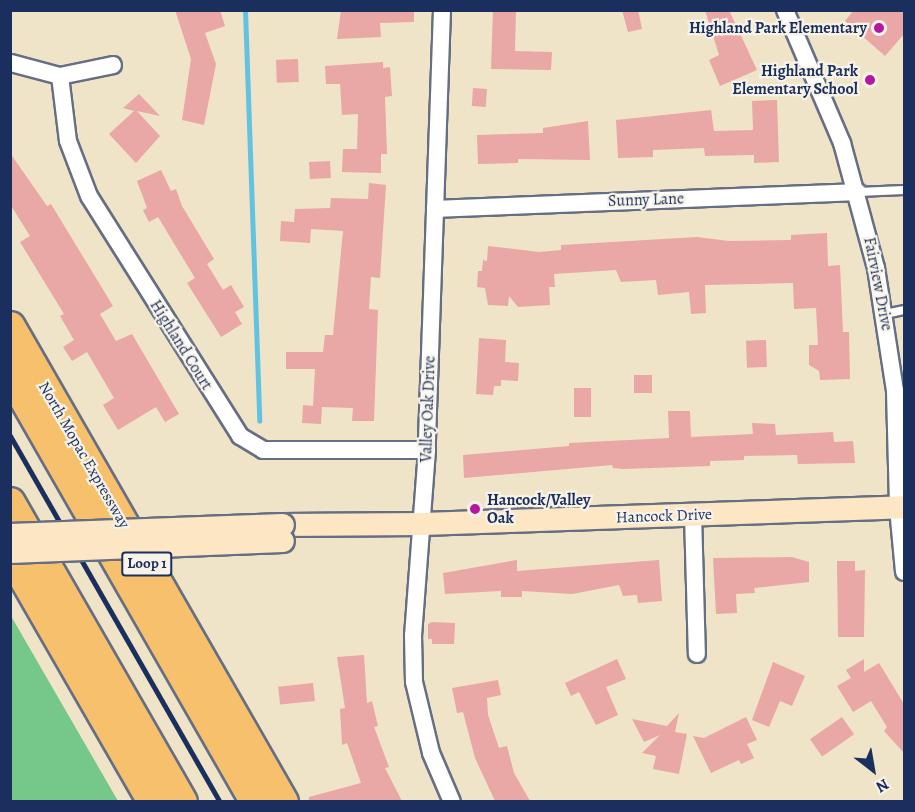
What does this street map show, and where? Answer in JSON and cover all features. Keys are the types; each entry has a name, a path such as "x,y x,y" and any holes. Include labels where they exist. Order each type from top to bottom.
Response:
{"highway":[{"name":"North Mopac Expressway","path":"10,327 284,801"},
{"path":"10,373 256,801"},
{"path":"10,503 182,801"},
{"path":"10,552 153,801"}],"street":[{"name":"Valley Oak Drive","path":"442,10 427,450 413,635 414,682 431,753 452,801"},
{"name":"Fairview Drive","path":"786,10 842,143 858,192 885,314 895,391 904,572"},
{"path":"11,63 60,76 113,65"},
{"name":"Highland Court","path":"60,76 68,141 89,196 240,436 263,450 427,450"},
{"name":"Sunny Lane","path":"435,209 858,192"},
{"name":"Hancock Drive","path":"10,535 394,534 423,524 901,508"},
{"path":"693,515 697,654"},
{"name":"Hancock Drive","path":"10,552 283,533"}],"lane":[{"path":"858,192 904,190"},
{"path":"885,314 904,310"}],"green space":[{"path":"11,616 118,801 11,801"}],"building":[{"path":"175,10 220,10 225,26 205,33 216,64 204,125 182,120 191,59"},
{"path":"341,10 414,10 414,22 380,23 381,37 337,39"},
{"path":"493,10 516,10 515,51 552,52 551,70 491,69"},
{"path":"622,10 638,10 642,29 628,32"},
{"path":"705,10 729,10 757,70 720,86 709,60 719,55"},
{"name":"Highland Park Elementary","path":"854,10 904,10 904,34 885,56 845,21"},
{"path":"298,59 299,82 277,83 276,60"},
{"path":"383,62 383,68 390,67 392,96 385,97 387,154 381,154 381,173 342,172 343,149 357,149 358,114 342,115 340,84 326,84 325,66"},
{"path":"473,88 487,89 486,107 472,106"},
{"path":"139,94 160,116 137,111 160,136 136,163 109,134 134,111 123,108"},
{"path":"777,100 779,162 754,163 754,155 705,156 704,148 653,150 653,157 618,158 616,120 711,110 714,131 753,130 752,101"},
{"path":"588,121 590,160 518,159 518,163 478,164 477,135 543,133 543,128"},
{"path":"10,153 47,206 51,204 113,306 100,314 116,341 132,334 179,414 165,422 156,407 118,430 103,405 114,398 87,352 72,361 63,347 74,340 60,316 64,314 20,242 30,236 10,204"},
{"path":"330,161 331,178 310,179 309,162"},
{"path":"161,170 171,191 176,189 182,206 214,259 207,264 223,290 231,285 244,307 235,312 242,324 221,337 187,283 195,278 158,217 149,222 143,210 147,208 137,181"},
{"path":"369,183 386,185 380,278 371,277 369,309 378,310 374,421 352,421 353,408 322,407 321,424 302,423 303,405 313,406 315,369 286,369 286,352 323,352 325,335 333,335 343,231 311,229 310,243 280,241 281,221 294,222 295,209 330,208 331,198 368,199"},
{"path":"827,233 828,266 840,265 843,332 849,332 850,379 820,380 819,371 809,365 809,345 818,345 816,308 794,309 793,283 705,285 706,313 691,314 689,292 658,295 656,280 621,282 616,270 554,274 555,287 549,287 550,305 518,307 509,296 508,306 488,305 485,288 477,287 478,271 482,271 483,260 487,261 488,246 539,252 561,250 561,245 697,237 729,241 791,240 791,235"},
{"path":"479,338 506,340 505,362 519,363 518,381 501,380 501,386 494,386 493,395 476,394"},
{"path":"766,340 767,367 747,368 746,341"},
{"path":"634,375 652,375 652,393 634,393"},
{"path":"574,388 591,388 591,417 574,417"},
{"path":"668,411 690,411 691,437 753,434 752,423 775,424 776,435 833,432 834,442 853,441 855,463 798,464 797,455 744,456 744,460 710,461 710,466 623,469 613,468 612,465 464,478 463,455 569,446 569,443 669,438"},
{"path":"792,557 809,562 809,582 754,588 755,593 736,594 737,613 716,614 713,558"},
{"path":"517,560 517,571 659,560 662,601 638,603 637,595 623,596 619,585 572,594 522,591 522,597 501,597 501,591 445,594 443,573"},
{"path":"837,561 855,561 855,571 865,570 864,637 838,637"},
{"path":"432,622 455,623 454,644 432,644 432,639 428,639 428,624"},
{"path":"364,655 367,703 372,701 378,726 374,727 389,767 385,768 402,801 309,801 309,797 361,783 347,743 342,745 340,709 345,708 337,657"},
{"path":"617,659 626,679 606,687 618,715 596,725 579,692 571,696 565,683"},
{"path":"864,659 864,672 879,663 904,704 904,753 884,731 887,727 871,701 853,712 837,686 851,678 846,670"},
{"path":"773,662 805,676 792,706 780,701 769,727 752,720"},
{"path":"498,680 501,695 487,698 488,715 499,748 507,746 514,773 530,801 495,801 475,758 463,712 457,713 452,688"},
{"path":"313,683 315,701 280,705 278,687"},
{"path":"679,713 675,732 687,734 679,774 653,769 656,756 642,753 660,735 644,742 632,719 667,726"},
{"path":"746,717 757,740 747,744 754,758 741,764 739,760 711,773 693,736 704,738"},
{"path":"842,717 854,734 822,757 810,739"}],"waterway":[{"path":"245,10 259,421"}],"railway":[{"path":"10,435 220,802"}],"place":[{"name":"Highland Park Elementary","path":"879,28"},
{"name":"Highland Park Elementary School","path":"870,80"},
{"name":"Hancock/Valley Oak","path":"475,509"}]}
